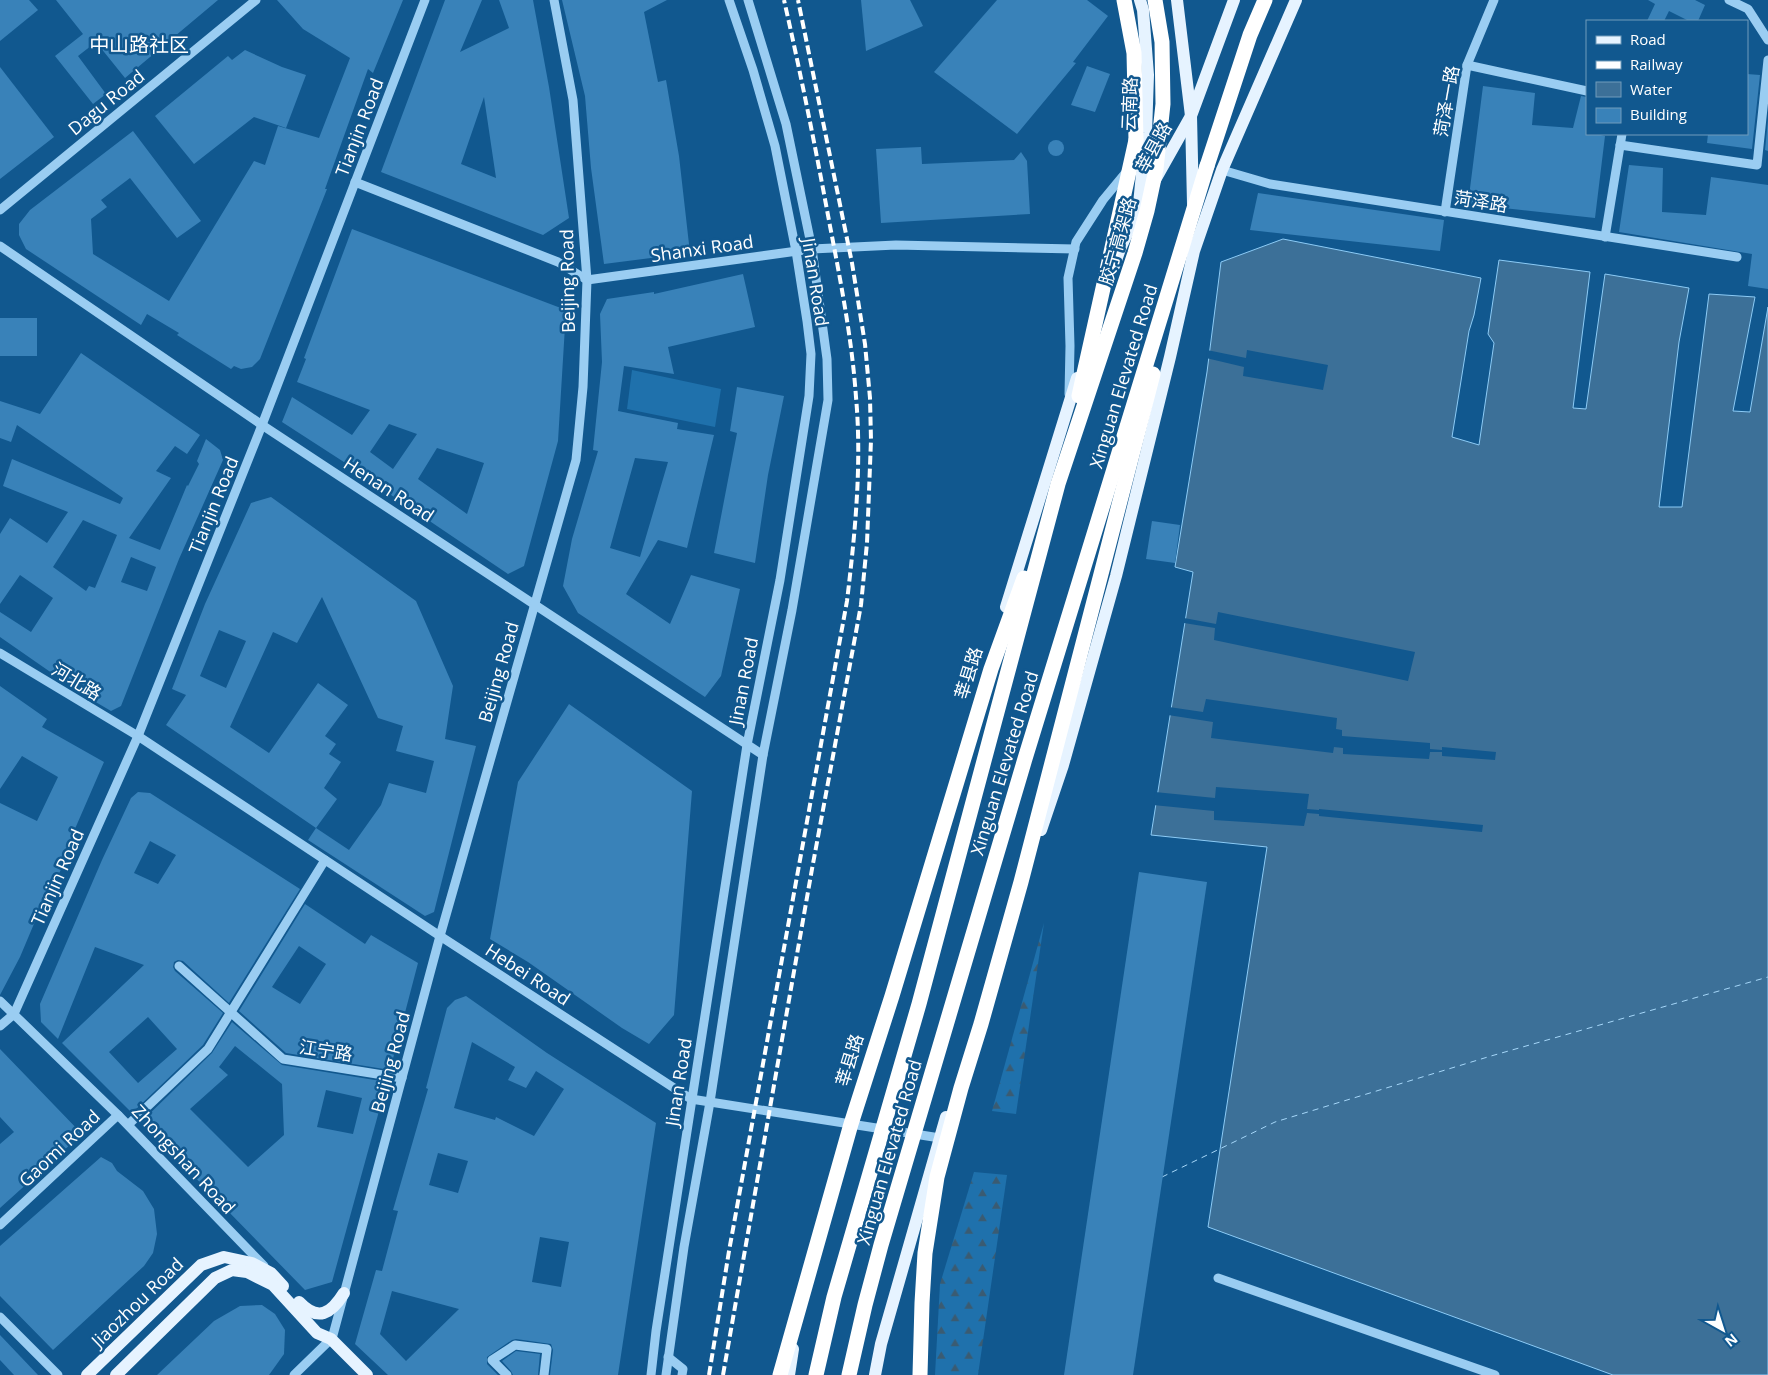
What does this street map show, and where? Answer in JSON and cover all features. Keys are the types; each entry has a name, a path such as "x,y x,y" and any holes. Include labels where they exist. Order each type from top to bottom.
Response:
{"highway":[{"path":"780,1375 851,1124 892,996 991,669 1058,484 1136,140 1134,53 1124,0"},
{"name":"胶宁高架路","path":"1058,484 1135,253 1156,169 1161,136 1164,74 1162,42 1155,0"},
{"path":"920,1375 924,1252 941,1161 1026,863 1207,166 1248,42 1265,0"},
{"name":"Xinguan Elevated Road","path":"849,1375 860,1324 881,1245 1024,762 1207,166"},
{"name":"Xinguan Elevated Road","path":"816,1375 834,1297 918,1004 1058,484"}],"main road":[{"name":"云南路","path":"1138,210 1146,133 1148,75 1143,10 1140,0"},
{"path":"1177,0 1191,116 1194,251"},
{"name":"莘县路","path":"789,1375 795,1339 848,1124 1068,404 1120,249 1138,210 1191,116 1234,0"},
{"path":"875,1375 881,1344 940,1138 1065,756 1116,576 1194,251 1222,170 1296,0"},
{"name":"Jiaozhou Road","path":"87,1375 201,1265 224,1257 252,1263 271,1273"},
{"path":"116,1375 215,1278 232,1270 259,1276 273,1285 317,1333 331,1339 367,1375"},
{"name":"Zhongshan Road","path":"271,1273 307,1311 319,1314 329,1311 337,1305 344,1293"}],"street":[{"name":"Dagu Road","path":"0,210 256,0"},
{"name":"Tianjin Road","path":"14,1014 138,736 262,425 426,0"},
{"name":"Beijing Road","path":"331,1339 440,936 576,460 583,387 587,280 573,100 554,0"},
{"name":"Jinan Road","path":"651,1375 691,1099 747,745 780,580 809,396 811,354 796,251 774,146 753,70 729,0"},
{"name":"Jinan Road","path":"666,1375 684,1247 710,1102 763,755 792,610 828,400 827,359 812,249 786,124 748,0"},
{"name":"菏泽一路","path":"1444,212 1467,65 1494,0"},
{"path":"1729,0 1748,9 1768,40"},
{"path":"1620,144 1757,165 1768,60"},
{"path":"1467,65 1586,91"},
{"path":"1068,404 1070,346 1068,278 1076,242 1103,200 1128,170 1146,133"},
{"path":"1605,237 1622,135"},
{"name":"菏泽路","path":"1222,170 1270,184 1737,257"},
{"path":"355,182 558,262 587,280"},
{"name":"Shanxi Road","path":"587,280 812,249 896,245 1075,248"},
{"name":"Henan Road","path":"0,246 262,425 535,603 763,755"},
{"name":"河北路","path":"0,653 138,736"},
{"name":"Hebei Road","path":"138,736 691,1099 940,1138"},
{"path":"130,1123 208,1049 325,860"},
{"name":"江宁路","path":"179,966 283,1059 402,1078"},
{"name":"Zhongshan Road","path":"0,1001 118,1114 271,1273"},
{"path":"0,1026 14,1014"},
{"name":"Gaomi Road","path":"0,1226 118,1114"},
{"path":"1218,1278 1495,1375"},
{"path":"0,1317 58,1375"},
{"path":"294,1375 331,1339"},
{"path":"507,1375 492,1360 515,1345 547,1349 544,1375"},
{"path":"668,1357 683,1369 682,1375"}],"green space":[{"path":"632,370 721,389 715,427 627,409"},
{"path":"1044,923 1016,1114 992,1111"},
{"path":"974,1172 1007,1175 978,1375 935,1375 940,1284"}],"water":[{"path":"1283,239 1481,278 1469,331 1452,437 1479,445 1494,343 1488,334 1499,260 1590,272 1573,408 1586,409 1605,274 1689,288 1679,342 1659,507 1682,507 1709,294 1755,297 1733,411 1750,412 1768,307 1768,1375 1613,1375 1208,1227 1267,847 1151,835 1193,572 1175,567 1207,372 1221,262"}],"pier":[{"path":"1207,350 1246,358 1247,350 1328,365 1323,390 1243,376 1244,367 1206,358"},
{"path":"1218,612 1415,652 1408,681 1214,640 1215,628 1184,623 1184,618 1216,624"},
{"path":"1206,699 1337,718 1336,729 1342,730 1342,736 1430,743 1430,749 1442,750 1442,747 1496,752 1495,760 1442,756 1442,752 1430,752 1429,759 1343,754 1343,748 1334,747 1333,753 1211,738 1213,722 1168,715 1169,707 1203,712"},
{"path":"1216,787 1309,794 1307,809 1483,825 1482,832 1319,816 1319,814 1307,813 1304,826 1214,820 1214,811 1153,805 1155,792 1215,798"}],"building":[{"path":"0,0 29,0 38,10 0,41"},
{"path":"56,0 218,0 125,78 96,42 78,56 106,94 93,104 55,56 83,34"},
{"path":"277,0 403,0 373,73 368,69 325,189 327,189 260,359 252,367 241,369 234,366 231,369 177,335 179,333 147,314 141,325 26,249 19,235 19,224 30,210 133,131 201,221 177,238 130,178 101,200 107,207 91,219 93,254 169,301 254,161 265,165 278,126 319,138 350,58 303,29"},
{"path":"445,0 482,0 460,52 509,28 499,0 533,0 549,87 569,218 543,235 381,172","holes":["484,97 496,178 461,164"]},
{"path":"562,0 667,0 644,12 658,82 666,80 679,156 690,253 604,264 591,168 585,96"},
{"path":"861,0 910,0 923,26 866,51"},
{"path":"997,0 1087,0 1108,16 1073,62 1076,63 1017,134 934,72"},
{"path":"1648,0 1695,0 1705,5 1698,20 1687,20 1669,11 1664,20 1647,20 1655,4"},
{"path":"245,50 282,67 306,75 286,128 254,117 194,164 155,116 228,56 232,60"},
{"path":"1087,66 1110,74 1095,112 1071,105"},
{"path":"0,67 54,137 0,179"},
{"path":"1748,74 1760,75 1752,149 1707,143 1708,135 1748,135"},
{"path":"1483,86 1535,93 1532,125 1573,128 1581,96 1586,97 1586,135 1605,136 1595,218 1468,204"},
{"path":"1768,120 1768,151 1765,150"},
{"path":"1053,140 1059,140 1064,145 1062,154 1053,156 1048,151 1048,145"},
{"path":"921,147 922,164 1014,160 1021,152 1027,161 1030,214 881,223 876,149"},
{"path":"1629,165 1663,168 1662,212 1706,215 1711,177 1768,185 1768,289 1748,286 1752,254 1619,232"},
{"path":"1258,193 1444,220 1440,251 1250,230"},
{"path":"352,229 566,310 558,441 524,566 508,574 364,475 282,422 292,397 352,435 370,410 297,382 306,359 304,358","holes":["389,424 417,434 393,469 370,452","437,448 484,463 467,514 418,479"]},
{"path":"743,274 755,327 668,347 674,374 624,366 618,411 678,423 677,429 714,435 687,548 658,540 626,594 670,624 691,575 740,589 721,676 705,697 578,613 563,586 572,539 598,451 593,450 602,362 600,314 607,299 654,292 654,294","holes":["635,458 668,462 640,557 610,548"]},
{"path":"0,318 37,318 37,356 0,356"},
{"path":"81,353 200,435 187,454 175,446 156,471 171,478 129,538 160,550 187,485 199,464 197,461 206,439 220,450 223,460 179,559 121,706 111,711 82,694 0,637 0,612 31,632 53,598 20,575 0,604 0,534 10,518 47,543 68,512 3,486 12,459 120,504 123,498 17,425 11,442 0,438 0,401 40,414","holes":["83,520 117,535 95,588 89,586 86,591 53,567","131,557 156,567 147,591 121,582"]},
{"path":"737,387 784,396 768,475 755,563 714,553 737,433 730,431"},
{"path":"271,497 416,601 453,686 445,739 476,746 434,912 425,916 308,840 316,828 166,725 186,695 172,689 205,604 251,503","holes":["322,597 378,718 403,726 396,751 434,761 426,793 389,783 381,805 349,850 316,828 337,799 324,788 341,762 329,754 336,744 325,736 348,705 318,683 269,753 230,727 273,632 297,643","219,630 246,641 226,688 200,676"]},
{"path":"1152,521 1180,525 1175,563 1146,559"},
{"path":"0,686 47,719 42,727 104,762 71,838 75,840 46,901 44,900 20,957 0,995 0,803 37,821 58,777 22,756 0,789"},
{"path":"569,704 692,791 674,1015 649,1044 622,1028 528,962 490,939 518,782"},
{"path":"138,792 150,793 300,889 229,1003 183,961 178,960 174,962 173,967 175,971 223,1013 203,1045 132,1113 62,1043 144,965 95,947 58,1039 41,1022 40,1004 131,798","holes":["150,841 176,855 158,884 134,873","148,1017 177,1049 138,1083 109,1052"]},
{"path":"1139,872 1207,882 1133,1375 1064,1375"},
{"path":"305,904 365,944 371,935 418,963 390,1070 286,1053 239,1011","holes":["299,946 326,964 300,1004 272,987"]},
{"path":"466,996 547,1053 656,1123 618,1375 550,1375 553,1350 551,1344 516,1339 487,1357 487,1364 498,1375 388,1375 355,1344 376,1270 382,1271 398,1211 393,1210 428,1089 426,1088 447,1008 455,1000","holes":["472,1042 515,1067 508,1080 526,1088 536,1071 564,1089 534,1136 496,1117 495,1120 454,1108","438,1153 468,1161 458,1193 429,1185","540,1237 569,1242 561,1287 532,1282","392,1291 459,1309 406,1361 380,1334"]},
{"path":"232,1022 282,1065 387,1082 332,1282 305,1290 141,1122 212,1053","holes":["235,1046 282,1084 284,1135 248,1167 190,1109 228,1075 219,1067","326,1090 362,1098 353,1134 317,1127"]},
{"path":"0,1049 82,1134 0,1208 0,1144 14,1132 0,1117"},
{"path":"101,1157 112,1163 117,1171 143,1191 154,1209 157,1234 153,1253 144,1266 53,1350 0,1296 0,1246"},
{"path":"262,1305 275,1314 285,1330 284,1354 269,1375 157,1375 214,1321 240,1306"},
{"path":"0,1335 38,1375 14,1375 0,1360"},
{"path":"516,1351 540,1354 538,1375 513,1375 502,1361"}],"ferry route":[{"path":"1162,1177 1275,1122 1491,1056 1768,977"}],"railway":[{"path":"709,1375 729,1251 847,601 857,499 858,423 849,333 819,169 784,0"},
{"path":"723,1375 812,869 861,605 867,543 871,440 870,398 865,344 852,263 798,0"}],"district":[{"name":"中山路社区","path":"139,44"}]}
